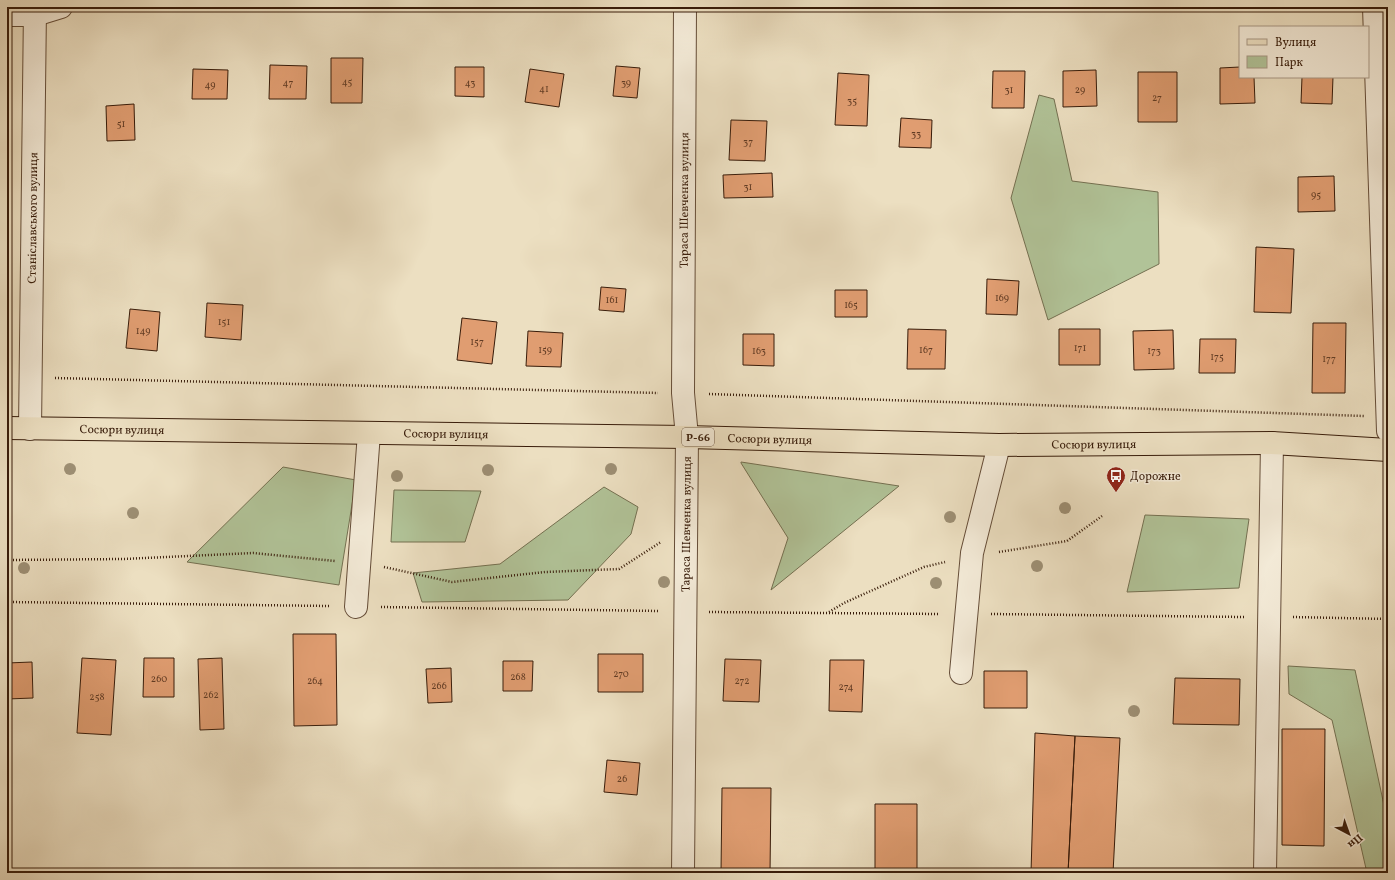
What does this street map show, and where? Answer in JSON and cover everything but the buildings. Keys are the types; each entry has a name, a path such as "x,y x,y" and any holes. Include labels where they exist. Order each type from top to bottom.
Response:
{"main road":[{"name":"Сосюри вулиця","path":"7,428 687,437 999,445 1272,443 1388,450"}],"street":[{"path":"7,14 61,7"},
{"name":"Тараса Шевченка вулиця","path":"683,873 687,437 683,394 685,7"},
{"path":"1374,7 1388,431"},
{"name":"Станіславського вулиця","path":"30,429 35,11"},
{"path":"356,606 369,433"},
{"path":"1265,873 1272,443"},
{"path":"961,673 972,553 999,445"}],"path":[{"path":"686,612 1388,619"}],"green space":[{"path":"1039,95 1054,99 1072,181 1158,192 1159,264 1048,320 1011,198"},
{"path":"741,463 899,486 771,590 788,538"},
{"path":"283,467 356,480 339,585 187,562"},
{"path":"604,487 638,507 631,534 568,600 422,602 413,573 500,564"},
{"path":"394,490 481,491 465,542 391,542"},
{"path":"1145,515 1249,519 1239,588 1127,592"},
{"path":"1288,666 1355,670 1388,824 1388,873 1367,873 1332,720 1289,694"}],"place":[{"name":"Дорожне","path":"1116,493"}]}
